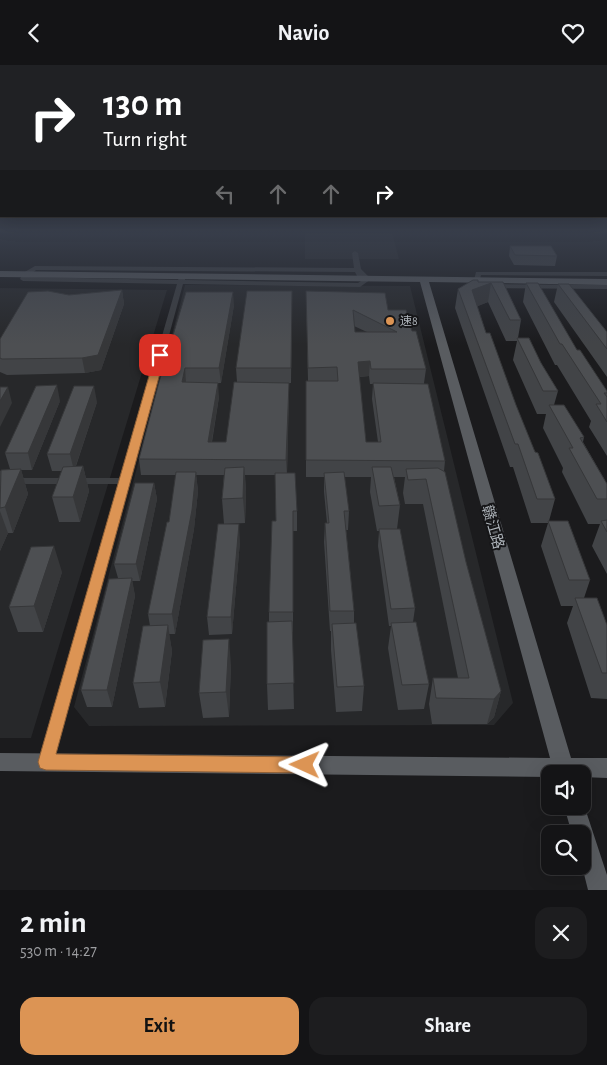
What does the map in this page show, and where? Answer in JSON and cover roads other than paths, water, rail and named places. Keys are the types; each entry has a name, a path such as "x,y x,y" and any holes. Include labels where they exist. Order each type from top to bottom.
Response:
{"main road":[{"path":"0,274 181,279 362,276 424,279 607,281"},
{"name":"赣江路","path":"424,279 562,765"},
{"path":"0,762 541,771"},
{"path":"591,769 607,768"},
{"path":"578,815 600,890"}],"street":[{"path":"24,274 34,268"},
{"path":"53,268 362,276 359,268"},
{"path":"607,274 478,273 477,280 486,286 607,287"},
{"path":"46,762 181,279"},
{"path":"0,481 125,481"}],"place":[{"name":"速8","path":"390,321"}]}
